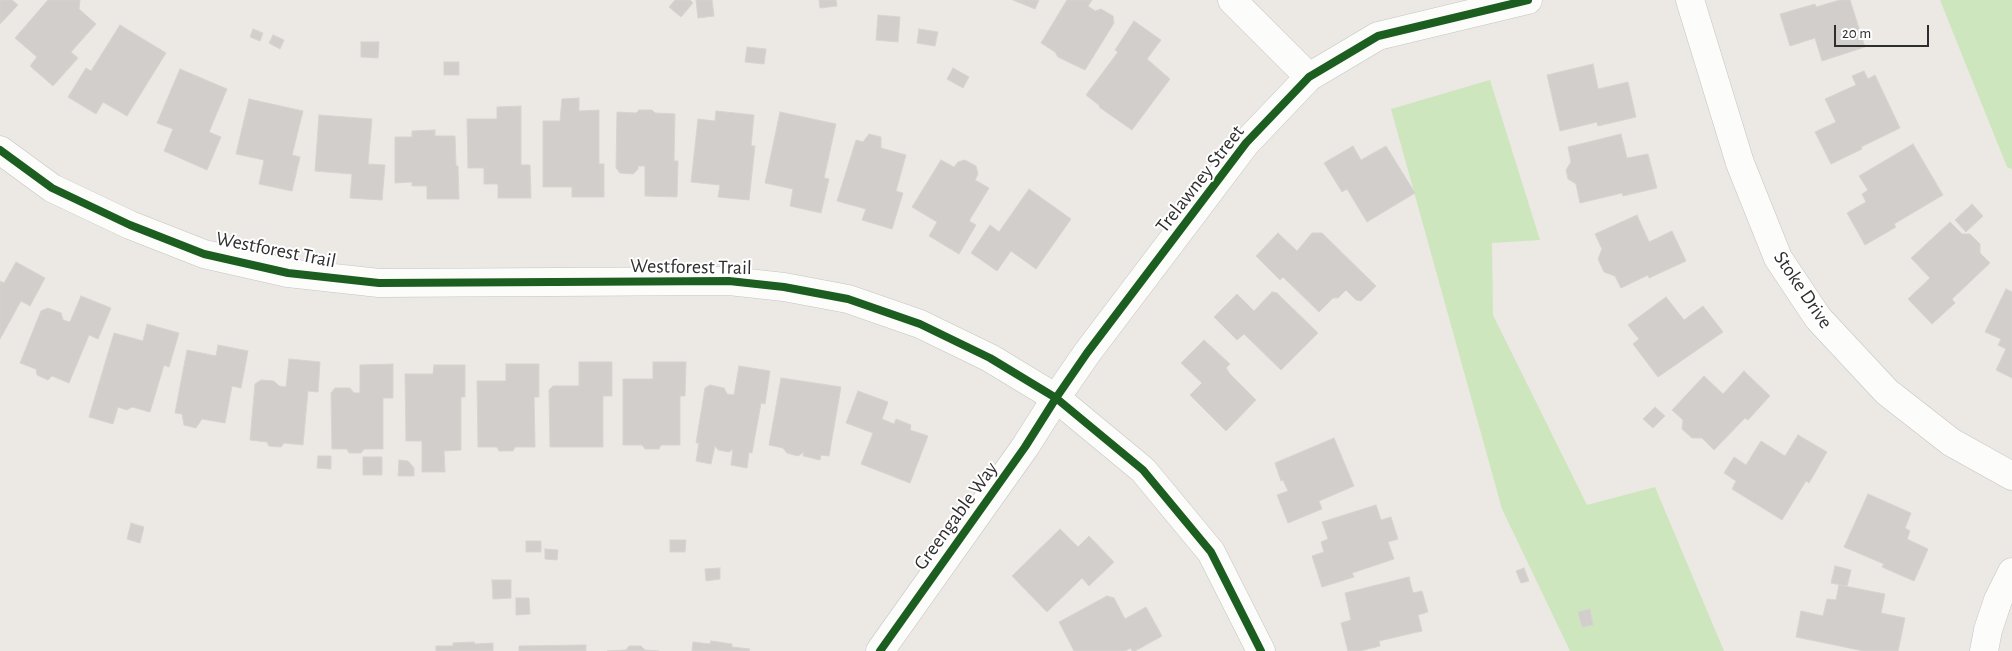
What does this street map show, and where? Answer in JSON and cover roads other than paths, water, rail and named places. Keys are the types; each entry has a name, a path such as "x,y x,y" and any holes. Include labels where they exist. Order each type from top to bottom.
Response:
{"street":[{"path":"1232,0 1309,77"},
{"name":"Trelawney Street","path":"1056,398 1087,353 1246,143 1309,77 1378,36 1528,0"},
{"name":"Stoke Drive","path":"1690,0 1740,163 1778,258 1818,318 1887,392 1951,442 2012,476"},
{"name":"Westforest Trail","path":"0,150 52,188 130,225 204,254 288,273 379,283 729,281 784,287 848,299 920,324 990,358 1056,398 1143,470 1211,552 1261,651"},
{"name":"Greengable Way","path":"880,651 1025,447 1056,398"},
{"path":"1984,651 1993,615 2012,572"}]}
